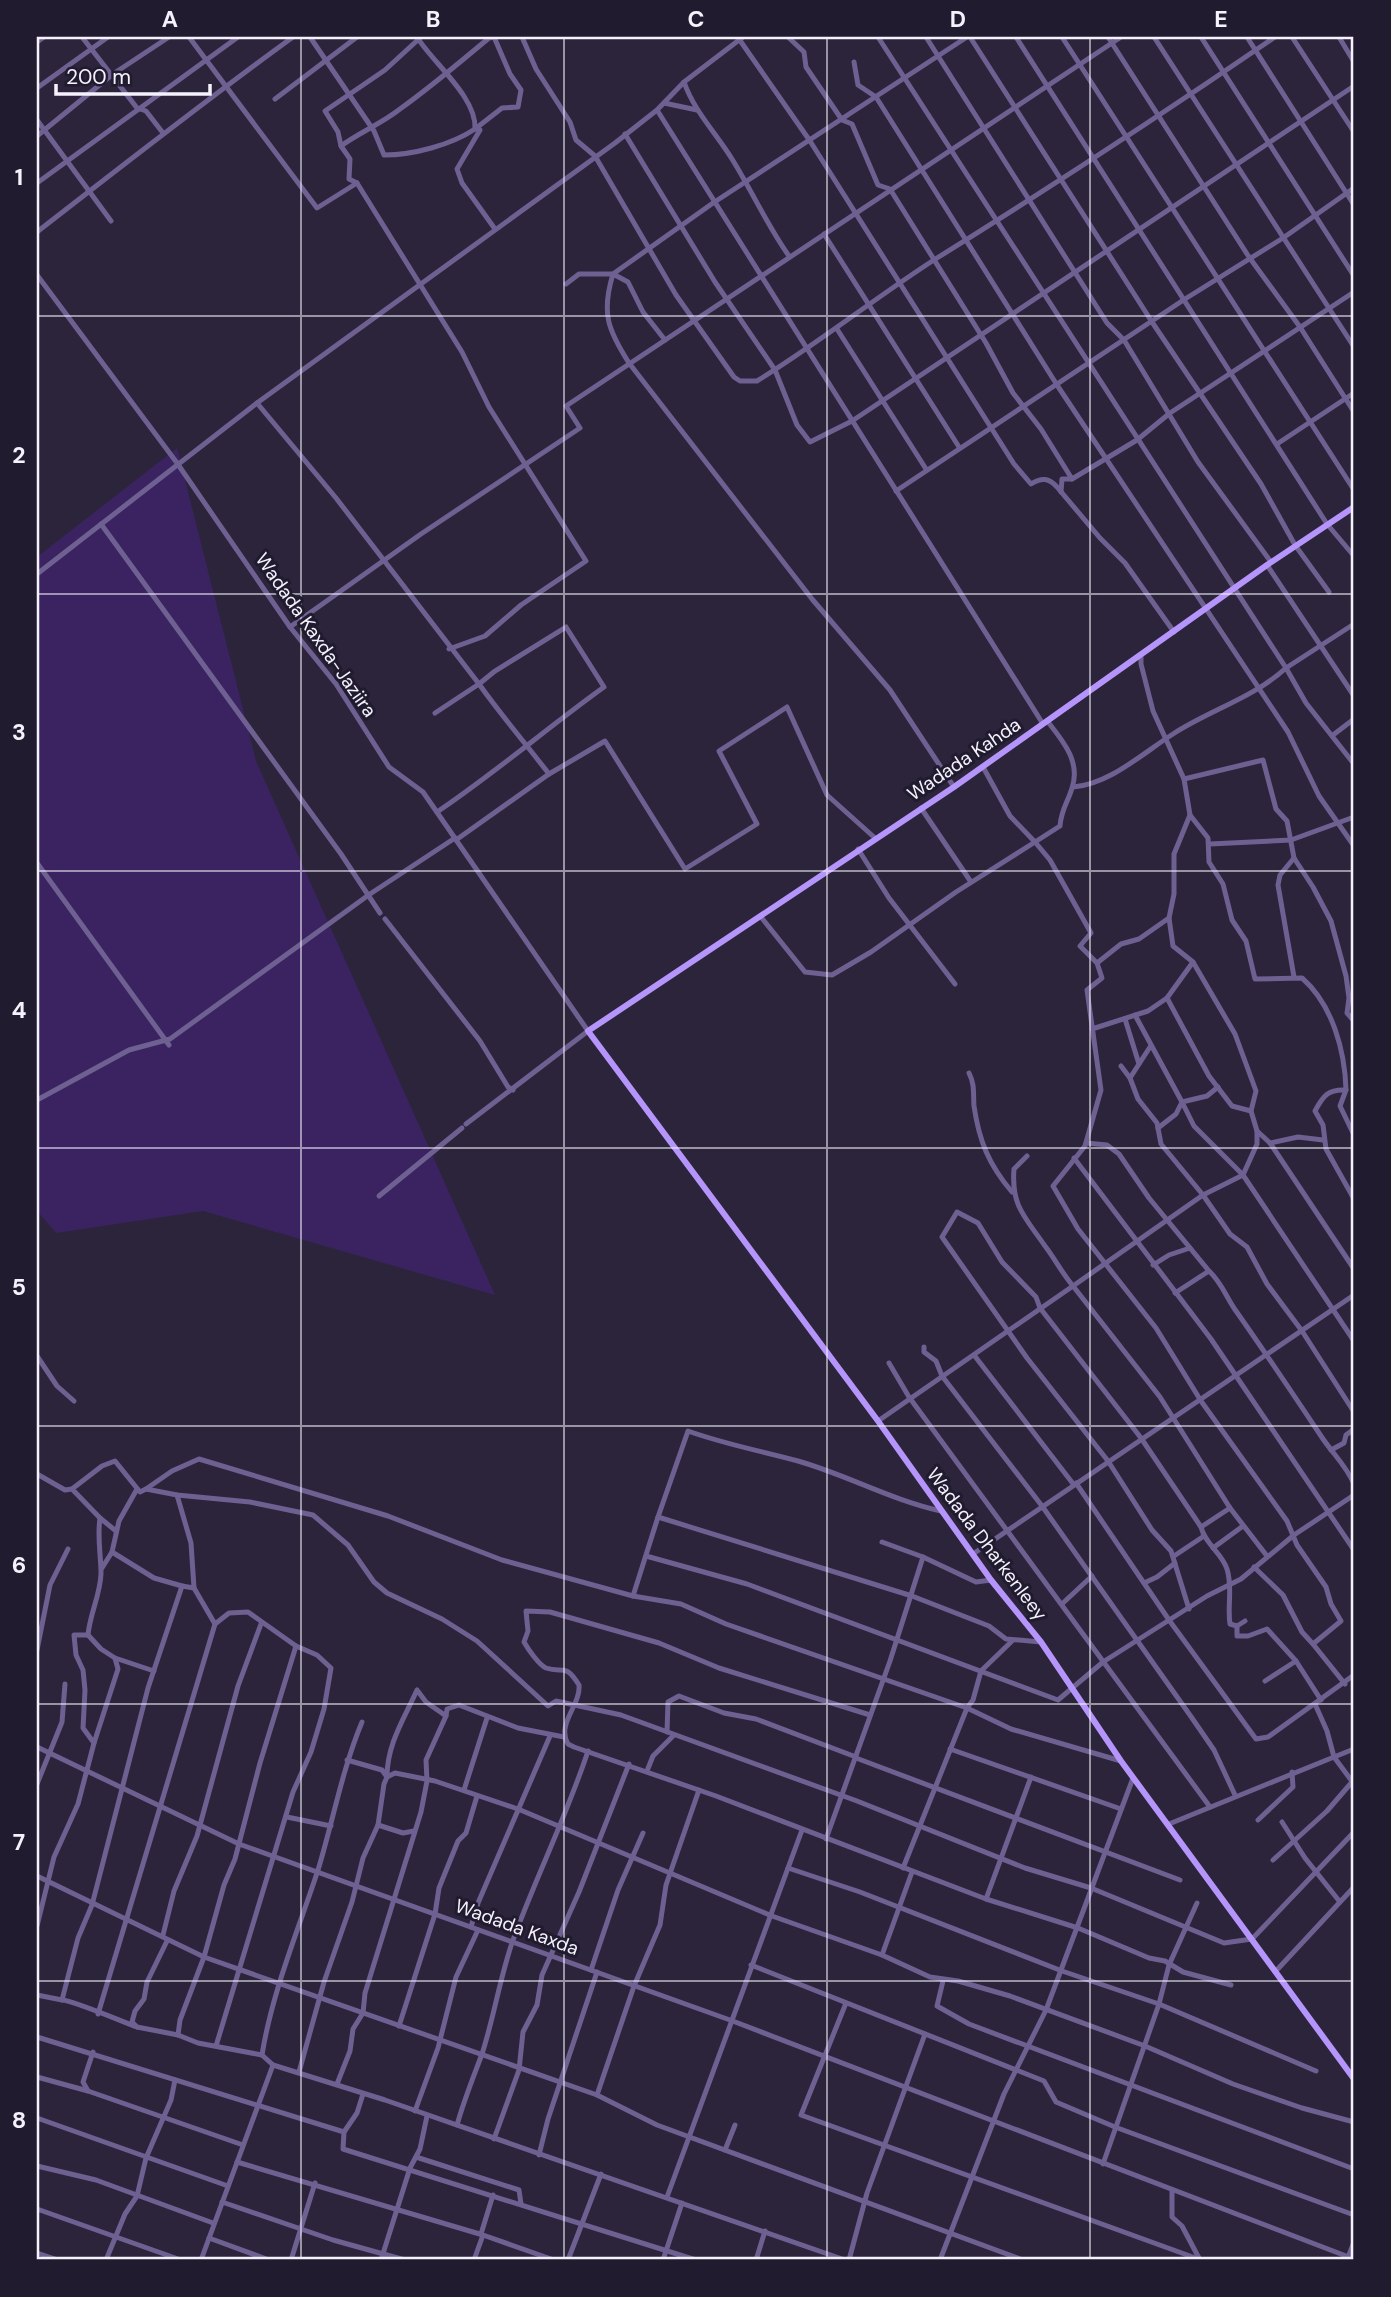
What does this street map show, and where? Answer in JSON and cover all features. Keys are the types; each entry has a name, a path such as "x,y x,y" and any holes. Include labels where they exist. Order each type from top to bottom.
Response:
{"main road":[{"name":"Wadada Kahda","path":"588,1031 954,787 1295,545 1354,507"},
{"name":"Wadada Dharkenleey","path":"588,1031 878,1421 991,1580 1041,1642 1133,1778 1354,2079"}],"street":[{"path":"37,42 44,37"},
{"path":"82,37 163,133"},
{"path":"37,88 108,37"},
{"path":"37,136 113,74 169,37"},
{"path":"190,37 317,208 357,183"},
{"path":"37,183 238,37"},
{"path":"37,232 226,85 293,37"},
{"path":"310,37 371,127 384,155 398,155 439,145 475,129 502,108 518,107 521,96 518,82 510,74 495,37 489,38 401,109 371,127 341,146"},
{"path":"275,99 357,37"},
{"path":"449,649 485,636 521,605 586,561 480,391 462,352 357,183 349,178 350,159 325,111 385,70 419,37 447,72 475,122 475,129"},
{"path":"522,37 536,69 570,122 576,140 595,156 648,251 712,350 740,381 753,382 807,349 936,259 967,242 1275,37"},
{"path":"788,37 804,52 806,67 842,120 852,124 878,185 890,189 1072,479"},
{"path":"878,37 1088,365 1235,587 1306,702 1354,764"},
{"path":"926,37 1107,323 1124,340 1198,462 1269,564 1354,696"},
{"path":"954,787 890,690 812,599 629,363 615,341 606,312 613,274 680,226 968,37 1199,395 1261,484 1295,545 1329,592"},
{"path":"1016,37 1326,524 1354,556"},
{"path":"1062,37 1173,205 1216,279 1354,490"},
{"path":"1108,37 1249,257 1300,327 1354,412"},
{"path":"290,627 580,428 566,406 1121,37"},
{"path":"1154,37 1354,347"},
{"path":"1201,37 1354,276"},
{"path":"1247,37 1354,205"},
{"path":"1292,37 1354,132"},
{"path":"1339,37 1354,62"},
{"path":"37,574 257,403 657,110 684,82 741,38 856,212 1023,476 1031,484 1050,480 1125,564 1174,632"},
{"path":"854,62 858,85 876,97 1057,385 1258,691 1288,732 1319,796 1354,846"},
{"path":"684,82 697,110 747,183 767,225 789,256"},
{"path":"625,134 726,299 775,370 797,425 810,442 852,421 1011,312 1076,274 1107,249 1354,86"},
{"path":"664,103 697,110"},
{"path":"657,110 713,204 896,491 1046,723 1073,756 1073,787 1062,808 1060,826 971,882 872,952 832,975 805,972 761,917"},
{"path":"37,120 111,221"},
{"path":"475,129 480,130 457,169 462,183 495,229"},
{"path":"896,491 1249,257 1283,238 1354,188"},
{"path":"824,234 959,447"},
{"path":"566,284 579,274 613,274 628,282 643,312 664,340"},
{"name":"Wadada Kaxda-Jaziira","path":"37,275 177,463 290,627 336,684 389,767 423,792 588,1031"},
{"path":"1061,492 1062,479 1072,479 1105,457 1138,440 1170,413 1354,292"},
{"path":"837,329 926,469"},
{"path":"1277,444 1354,393"},
{"path":"257,403 549,774"},
{"path":"101,524 370,894 380,913"},
{"path":"1073,787 1084,786 1105,777 1165,739 1258,691 1286,668 1354,625"},
{"path":"435,713 495,671 566,627 604,687 526,743 504,765 437,812"},
{"path":"878,1421 1203,1195 1243,1175 1257,1143 1257,1131 1251,1111 1256,1091 1235,1034 1193,962 1173,946 1169,918 1174,894 1174,854 1190,815 1184,779 1153,711 1140,664 1141,653"},
{"path":"37,1100 68,1086 98,1064 163,1039 170,1039 370,894 549,774 605,741 685,869 757,824 719,751 787,707 827,794 875,838"},
{"path":"1332,735 1354,719"},
{"path":"1184,779 1263,760 1276,809 1287,821 1294,858 1314,887 1331,921 1346,976 1349,998 1347,1013 1354,1021"},
{"path":"983,766 1010,816 1050,860 1091,933 1080,946 1097,962 1102,978 1087,990 1101,1090 1086,1143 1053,1186 1078,1229 1170,1347 1201,1401 1236,1446 1287,1521 1307,1562 1326,1587 1331,1604 1341,1621 1313,1644"},
{"path":"921,808 971,882"},
{"path":"1190,815 1203,828 1210,844 1209,862 1223,884 1232,920 1246,941 1255,979 1294,977 1308,984 1335,1027 1346,1068 1346,1090 1340,1106 1354,1135"},
{"path":"1210,844 1291,840 1354,817"},
{"path":"859,849 909,925 956,984"},
{"path":"1294,858 1280,874 1278,885 1294,977"},
{"path":"37,863 169,1045"},
{"path":"1097,962 1121,944 1139,939 1169,918"},
{"path":"385,919 480,1041 508,1087 513,1090"},
{"path":"1092,1029 1135,1016 1167,998 1193,962"},
{"path":"1167,998 1218,1087 1232,1106 1251,1111"},
{"path":"1135,1016 1194,1126 1243,1175 1354,1341"},
{"path":"1125,1019 1139,1064"},
{"path":"379,1196 464,1126 588,1031"},
{"path":"1130,1078 1150,1047"},
{"path":"1121,1066 1130,1078 1138,1099 1158,1128 1161,1144 1203,1195 1230,1234 1247,1247 1267,1284 1302,1331 1354,1412"},
{"path":"969,1073 974,1083 974,1107 981,1141 991,1168 1012,1192 1025,1223 1044,1243 1055,1264 1144,1377 1230,1508 1267,1556"},
{"path":"1158,1128 1176,1114 1182,1102 1207,1096 1218,1087"},
{"path":"1346,1090 1333,1089 1322,1097 1315,1111 1324,1125 1323,1140 1354,1199"},
{"path":"1257,1131 1270,1143 1354,1269"},
{"path":"1270,1143 1298,1137 1323,1140"},
{"path":"1086,1143 1107,1145 1119,1154 1149,1198 1217,1279 1331,1450 1347,1467 1354,1484"},
{"path":"1012,1192 1014,1169 1027,1156"},
{"path":"1074,1158 1235,1376 1354,1550"},
{"path":"1189,1609 1174,1560 1108,1461 1006,1330 942,1237 957,1212 978,1223 1002,1262 1037,1297 1040,1308 1142,1438 1201,1527 1203,1536 1225,1562 1230,1584 1230,1625 1237,1626 1245,1621"},
{"path":"1153,1265 1169,1255 1190,1248"},
{"path":"1175,1293 1209,1271"},
{"path":"973,1554 1354,1295"},
{"path":"924,1347 924,1352 936,1361 942,1376 1042,1506 1214,1749 1235,1795"},
{"path":"974,1355 1075,1484 1256,1739 1268,1737 1354,1675"},
{"path":"37,1356 57,1386 74,1401"},
{"path":"889,1363 909,1397 1008,1528 1210,1807"},
{"path":"1331,1450 1344,1443 1346,1435 1354,1429"},
{"path":"633,1596 688,1432 730,1446 799,1461 916,1506 941,1511"},
{"path":"37,1474 65,1490 72,1489 102,1466 115,1461 141,1492 172,1471 199,1459 388,1516 502,1560 633,1596 681,1604 726,1624 967,1708 1011,1729 1121,1761"},
{"path":"72,1489 116,1531"},
{"path":"101,1574 112,1552 116,1531 137,1489"},
{"path":"146,1489 177,1495 250,1502 313,1515 348,1545 374,1582 387,1593 442,1619 477,1641 548,1706 556,1701 621,1715 842,1796 920,1829 1091,1888 1224,1943 1252,1938 1317,1874 1354,1832"},
{"path":"177,1495 191,1542 194,1588 215,1624"},
{"path":"646,1556 747,1584 897,1637 1052,1700 1064,1697 1103,1662 1230,1584 1294,1535 1354,1495"},
{"path":"1201,1527 1230,1508"},
{"path":"659,1517 912,1596 989,1626 1013,1641 1041,1642"},
{"path":"88,1635 90,1614 99,1595 100,1518"},
{"path":"1213,1548 1243,1526"},
{"path":"1144,1583 1157,1577 1203,1536"},
{"path":"882,1542 923,1556 976,1583 991,1580"},
{"path":"37,1650 50,1585 68,1549"},
{"path":"112,1552 154,1578 194,1588"},
{"path":"826,1839 912,1596 923,1556"},
{"path":"1254,1567 1283,1595 1302,1632 1345,1684"},
{"path":"1063,1603 1092,1576"},
{"path":"62,2000 78,1937 92,1905 154,1671 182,1586"},
{"path":"99,2014 112,1960 127,1920 215,1624 229,1613 248,1612 261,1624 296,1646 317,1655 331,1668 324,1709 274,1856 216,2046"},
{"path":"870,1715 719,1668 659,1643 550,1612 526,1612 528,1631 524,1642 545,1668 559,1668 573,1675 580,1691 564,1737 568,1744 629,1764 986,1899 1079,1928 1169,1965 1231,1985"},
{"path":"137,2027 132,2022 135,2011 144,1999 147,1982 165,1938 174,1891 200,1825 231,1711 261,1624"},
{"path":"1237,1626 1237,1636 1267,1629 1296,1661 1318,1702 1334,1757 1353,1783 1273,1860"},
{"path":"94,1743 83,1728 85,1690 74,1635 88,1635 101,1649 115,1658 154,1671"},
{"path":"903,1868 967,1708 973,1700 981,1671 1013,1641"},
{"path":"178,2035 180,2020 204,1957 239,1844 260,1763 296,1646"},
{"path":"37,1926 58,1847 78,1804 85,1770 118,1669 115,1658"},
{"path":"1265,1681 1296,1661"},
{"path":"37,1784 62,1722 65,1684"},
{"path":"299,2072 363,1858 378,1825 387,1777 387,1758 394,1734 417,1690 426,1702 446,1716"},
{"path":"667,1732 668,1702 679,1696 724,1713 756,1719 934,1790 1018,1818 1180,1880"},
{"path":"337,2084 350,2052 353,2029 363,2013 365,1993 414,1831 427,1781 426,1760 447,1709 459,1705 487,1718 550,1736 564,1737"},
{"path":"464,1790 487,1718"},
{"path":"262,2055 280,1983 331,1826 347,1760 362,1722"},
{"path":"647,1771 653,1756 674,1735"},
{"path":"471,1927 550,1736"},
{"name":"Wadada Kaxda","path":"37,1747 239,1844 730,2020 1350,2258"},
{"path":"950,1749 1121,1809"},
{"path":"1169,1824 1354,1749"},
{"path":"457,2124 481,2054 512,1942 587,1751"},
{"path":"347,1760 382,1770 387,1777"},
{"path":"494,2139 519,2070 523,2032 537,2005 540,1981 629,1764"},
{"path":"1258,1820 1293,1787 1292,1772"},
{"path":"387,1777 395,1773 464,1790 518,1809 558,1828 671,1871 772,1916 882,1955 943,1981 958,1980 988,1989 1145,2046 1256,2092 1354,2122"},
{"path":"986,1899 1031,1777"},
{"path":"940,2260 953,2233 970,2176 1062,1971 1133,1778"},
{"path":"597,2095 634,1986 660,1925 671,1871 699,1790"},
{"path":"399,2026 435,1914 439,1888 458,1840 466,1833 477,1796"},
{"path":"288,1817 331,1826"},
{"path":"1282,1822 1293,1841 1340,1902"},
{"path":"378,1825 403,1833 414,1831"},
{"path":"667,2197 802,1830"},
{"path":"539,2155 631,1856 643,1833"},
{"path":"788,1868 1062,1971 1159,2004 1317,2071"},
{"path":"882,1955 897,1907 912,1872"},
{"path":"37,1876 204,1957 481,2054 519,2070 597,2095 657,2125 1023,2260"},
{"path":"1275,1972 1354,1887"},
{"path":"1103,2164 1159,2004 1169,1965 1197,1903"},
{"path":"415,2111 456,1977 478,1930"},
{"path":"751,1965 1016,2070 1047,2084 1049,2095 1056,2102 1115,2127 1354,2215"},
{"path":"943,1981 937,2006 969,2025 1354,2169"},
{"path":"37,1995 70,2000 99,2014 137,2027 262,2055 273,2065 457,2124 539,2155 847,2260 883,2146 925,2034"},
{"path":"846,2003 801,2115 1201,2260"},
{"path":"37,2036 344,2132"},
{"path":"88,2091 83,2082 93,2052"},
{"path":"201,2260 273,2065"},
{"path":"37,2077 88,2091 243,2145"},
{"path":"106,2260 130,2204 137,2196 146,2158 164,2117 175,2080"},
{"path":"363,2094 357,2113 344,2132 343,2149 696,2260"},
{"path":"381,2260 427,2116"},
{"path":"37,2118 228,2186"},
{"path":"725,2150 735,2125"},
{"path":"416,2157 519,2190 521,2204"},
{"path":"237,2161 482,2234 554,2260"},
{"path":"37,2166 96,2180 213,2223"},
{"path":"568,2260 601,2174"},
{"path":"291,2260 315,2183"},
{"path":"1172,2190 1172,2217 1182,2226 1201,2260"},
{"path":"474,2260 493,2195"},
{"path":"222,2202 300,2229 405,2260"},
{"path":"663,2260 682,2203"},
{"path":"37,2209 181,2260"},
{"path":"755,2260 765,2231"},
{"path":"209,2238 269,2260"},
{"path":"1350,2258 1354,2242"},
{"path":"37,2253 58,2260"},
{"path":"1217,2260 1225,2260"}],"shaded area":[{"path":"177,448 256,761 495,1295 203,1211 56,1233 37,1211 37,557"}]}
